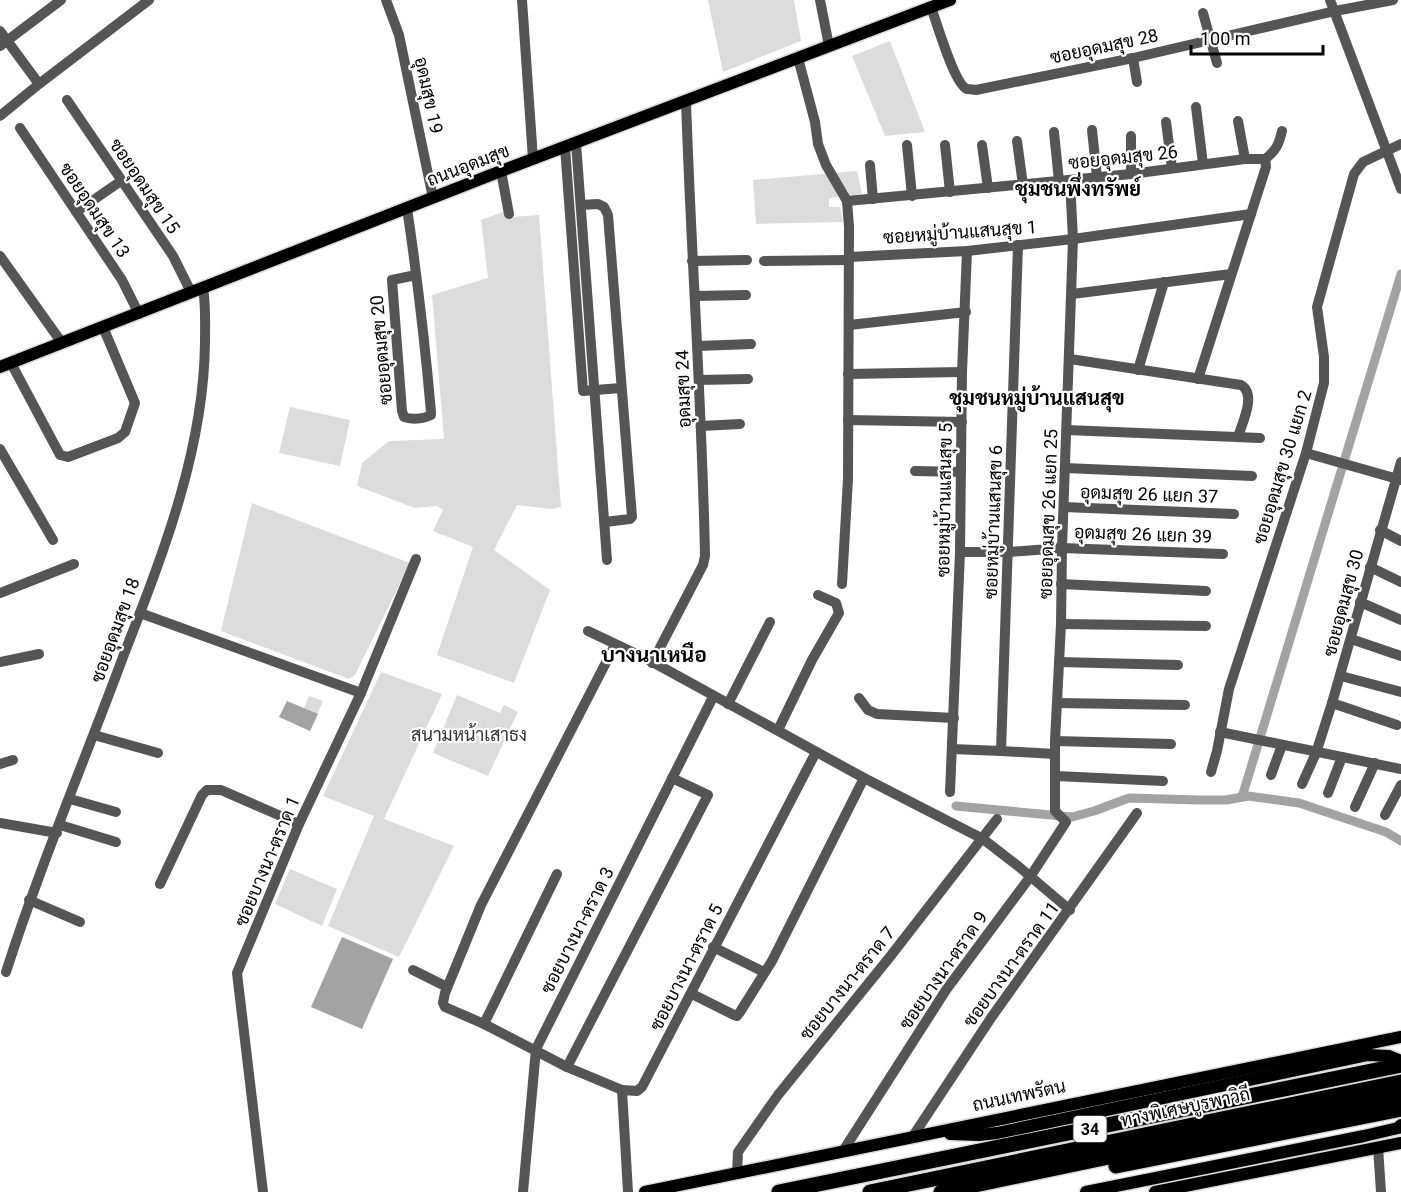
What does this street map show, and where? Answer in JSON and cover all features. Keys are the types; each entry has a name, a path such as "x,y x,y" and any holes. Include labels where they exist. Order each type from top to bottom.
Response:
{"highway":[{"name":"34","path":"779,1192 1401,1063"},
{"name":"ทางพิเศษบูรพาวิถี","path":"870,1192 1401,1082"},
{"name":"ทางพิเศษบูรพาวิถี","path":"941,1192 1401,1096"},
{"name":"34","path":"989,1192 1401,1108"}],"main road":[{"name":"ถนนอุดมสุข","path":"5,365 501,171 946,1"},
{"name":"ถนนเทพรัตน","path":"645,1192 1401,1037"},
{"path":"931,1133 979,1135 1016,1129 1368,1055 1389,1056 1401,1063"},
{"path":"1086,1192 1364,1136 1398,1128 1401,1125"},
{"path":"1155,1192 1209,1186 1401,1143"}],"street":[{"path":"4,44 61,0"},
{"path":"0,116 149,0"},
{"name":"อุดมสุข 19","path":"386,0 399,35 433,198"},
{"path":"522,0 533,159"},
{"path":"820,0 829,46"},
{"path":"1330,0 1401,189"},
{"name":"ซอยอุดมสุข 28","path":"931,7 954,74 967,89 976,90 1133,58 1335,11 1393,0"},
{"path":"1203,13 1217,63"},
{"path":"0,31 4,44 39,84"},
{"path":"798,58 815,122 818,144 826,165 847,201 848,479 842,584"},
{"path":"1133,58 1137,82"},
{"name":"ซอยอุดมสุข 15","path":"67,100 197,290"},
{"name":"อุดมสุข 24","path":"652,663 703,565 705,545 686,101"},
{"path":"1196,107 1203,164"},
{"path":"1238,121 1245,159"},
{"path":"1166,122 1172,168"},
{"name":"ซอยอุดมสุข 13","path":"20,128 122,280 138,314"},
{"path":"1092,130 1097,177"},
{"path":"1198,379 1266,167 1262,159 1274,152 1279,145 1282,131"},
{"path":"1054,132 1059,181"},
{"path":"1131,136 1131,174"},
{"path":"1017,141 1023,184"},
{"name":"ซอยอุดมสุข 30 แยก 2","path":"1211,772 1229,689 1306,453 1324,383 1324,357 1317,319 1318,298 1354,174 1363,162 1401,144"},
{"path":"570,145 577,202 583,391 621,388"},
{"path":"907,145 912,196"},
{"path":"945,145 950,192"},
{"path":"982,145 988,188"},
{"name":"ซอยอุดมสุข 26","path":"847,201 1262,159"},
{"path":"870,165 873,199"},
{"path":"501,171 509,214"},
{"path":"76,212 121,180"},
{"name":"ซอยอุดมสุข 26 แยก 25","path":"1058,815 1055,741 1072,294 1073,239 1070,180"},
{"path":"577,202 598,204 604,207 608,215 632,518 605,522"},
{"name":"ซอยอุดมสุข 20","path":"406,208 416,275 431,412 426,418 408,419 404,417 402,411 392,280 416,275"},
{"name":"ซอยหมู่บ้านแสนสุข 1","path":"764,261 968,251 1251,214"},
{"name":"ซอยหมู่บ้านแสนสุข 6","path":"1001,751 1018,245"},
{"name":"ซอยหมู่บ้านแสนสุข 5","path":"950,792 960,552 962,372 968,251"},
{"path":"0,256 62,343"},
{"path":"692,261 747,260"},
{"path":"1072,294 1231,273"},
{"path":"1138,370 1164,282"},
{"name":"ซอยอุดมสุข 18","path":"6,972 29,900 70,799 140,613 180,496 198,426 205,367 206,303 197,290"},
{"path":"694,296 746,295"},
{"path":"849,325 966,312"},
{"path":"5,365 60,455 68,457 118,438 125,432 135,403 103,327"},
{"path":"698,346 751,344"},
{"path":"1070,359 1241,385 1248,391 1249,398 1238,437"},
{"path":"849,374 962,372"},
{"path":"699,380 748,379"},
{"path":"595,390 607,560"},
{"path":"848,420 962,422"},
{"path":"700,426 740,424"},
{"path":"1067,430 1260,438"},
{"path":"0,449 53,540"},
{"path":"1306,453 1399,478"},
{"name":"ซอยอุดมสุข 30","path":"1302,784 1316,753 1341,676 1380,531 1399,478 1401,462"},
{"path":"1065,468 1252,476"},
{"path":"915,471 961,472"},
{"name":"อุดมสุข 26 แยก 37","path":"1064,507 1234,514"},
{"path":"1380,531 1401,541"},
{"name":"อุดมสุข 26 แยก 39","path":"960,552 1009,552 1062,548 1223,554"},
{"name":"ซอยบางนา-ตราด 1","path":"263,1192 236,976 299,824 361,693 416,559"},
{"path":"0,593 74,564"},
{"path":"1370,567 1401,582"},
{"path":"1061,584 1206,591"},
{"path":"778,730 812,660 839,613 836,603 818,595"},
{"path":"1360,602 1401,620"},
{"path":"140,613 361,693"},
{"path":"728,704 770,622"},
{"path":"1061,624 1206,626"},
{"path":"588,631 982,839 1070,910"},
{"path":"1351,639 1401,656"},
{"path":"615,645 481,905 443,998 445,1007 622,1090 628,1192"},
{"path":"0,662 39,654"},
{"path":"1059,662 1178,665"},
{"path":"1341,676 1401,692"},
{"name":"ซอยบางนา-ตราด 3","path":"523,1192 536,1049 713,697"},
{"path":"860,698 868,710 877,714 954,718"},
{"path":"1057,703 1185,705"},
{"path":"1332,703 1397,725"},
{"path":"1220,732 1401,769"},
{"path":"94,735 158,753"},
{"path":"1055,741 1171,744"},
{"path":"1271,775 1282,745"},
{"path":"952,748 1055,754"},
{"name":"ซอยบางนา-ตราด 5","path":"622,1090 637,1091 642,1087 816,752"},
{"path":"1329,793 1342,757"},
{"path":"0,764 13,760"},
{"path":"1355,807 1375,763"},
{"path":"1056,776 1163,781"},
{"path":"567,1066 708,795 672,778"},
{"path":"692,994 736,1016 772,960 864,778"},
{"path":"1385,815 1401,785"},
{"path":"160,884 202,795 207,790 220,790 299,824"},
{"path":"70,799 116,812"},
{"name":"ซอยบางนา-ตราด 11","path":"913,1136 992,1018 1137,813"},
{"name":"ซอยบางนา-ตราด 9","path":"843,1151 946,990 1030,877 1064,826 1066,822 1058,815"},
{"name":"ซอยบางนา-ตราด 7","path":"737,1174 738,1152 778,1095 997,819"},
{"path":"0,823 58,829 116,842"},
{"path":"484,1024 557,874"},
{"path":"29,900 80,922"},
{"path":"713,948 764,972"},
{"path":"413,970 447,987"},
{"path":"1377,1148 1381,1192"}],"green space":[{"path":"708,0 794,0 801,41 723,72"},
{"path":"890,41 925,132 885,136 852,56"},
{"path":"857,171 862,194 829,198 829,207 840,207 843,222 756,224 753,180"},
{"path":"511,209 513,217 539,215 561,507 552,509 517,505 494,550 550,590 514,683 437,655 473,547 433,531 443,510 437,506 415,508 357,486 362,463 389,441 444,439 432,295 488,278 481,220"},
{"path":"290,407 350,420 340,466 279,453"},
{"path":"252,503 410,563 355,675 349,679 221,631"},
{"path":"381,672 442,694 384,819 454,846 399,957 328,926 374,816 323,796"},
{"name":"สนามหน้าเสาธง","path":"457,695 500,713 504,705 518,712 488,776 433,753"},
{"path":"309,696 323,701 310,731 297,725"},
{"path":"290,869 337,889 322,926 275,904"}],"shaded area":[{"path":"287,701 318,714 310,731 279,717"},
{"path":"342,937 393,959 362,1029 311,1007"}],"waterway":[{"path":"1242,797 1401,274"},
{"path":"956,806 1072,817 1129,798 1226,800 1248,796 1299,803 1386,832 1401,841"}],"district":[{"name":"ชุมชนพึ่งทรัพย์","path":"1078,189"},
{"name":"ชุมชนหมู่บ้านแสนสุข","path":"1037,398"},
{"name":"บางนาเหนือ","path":"654,655"}]}
